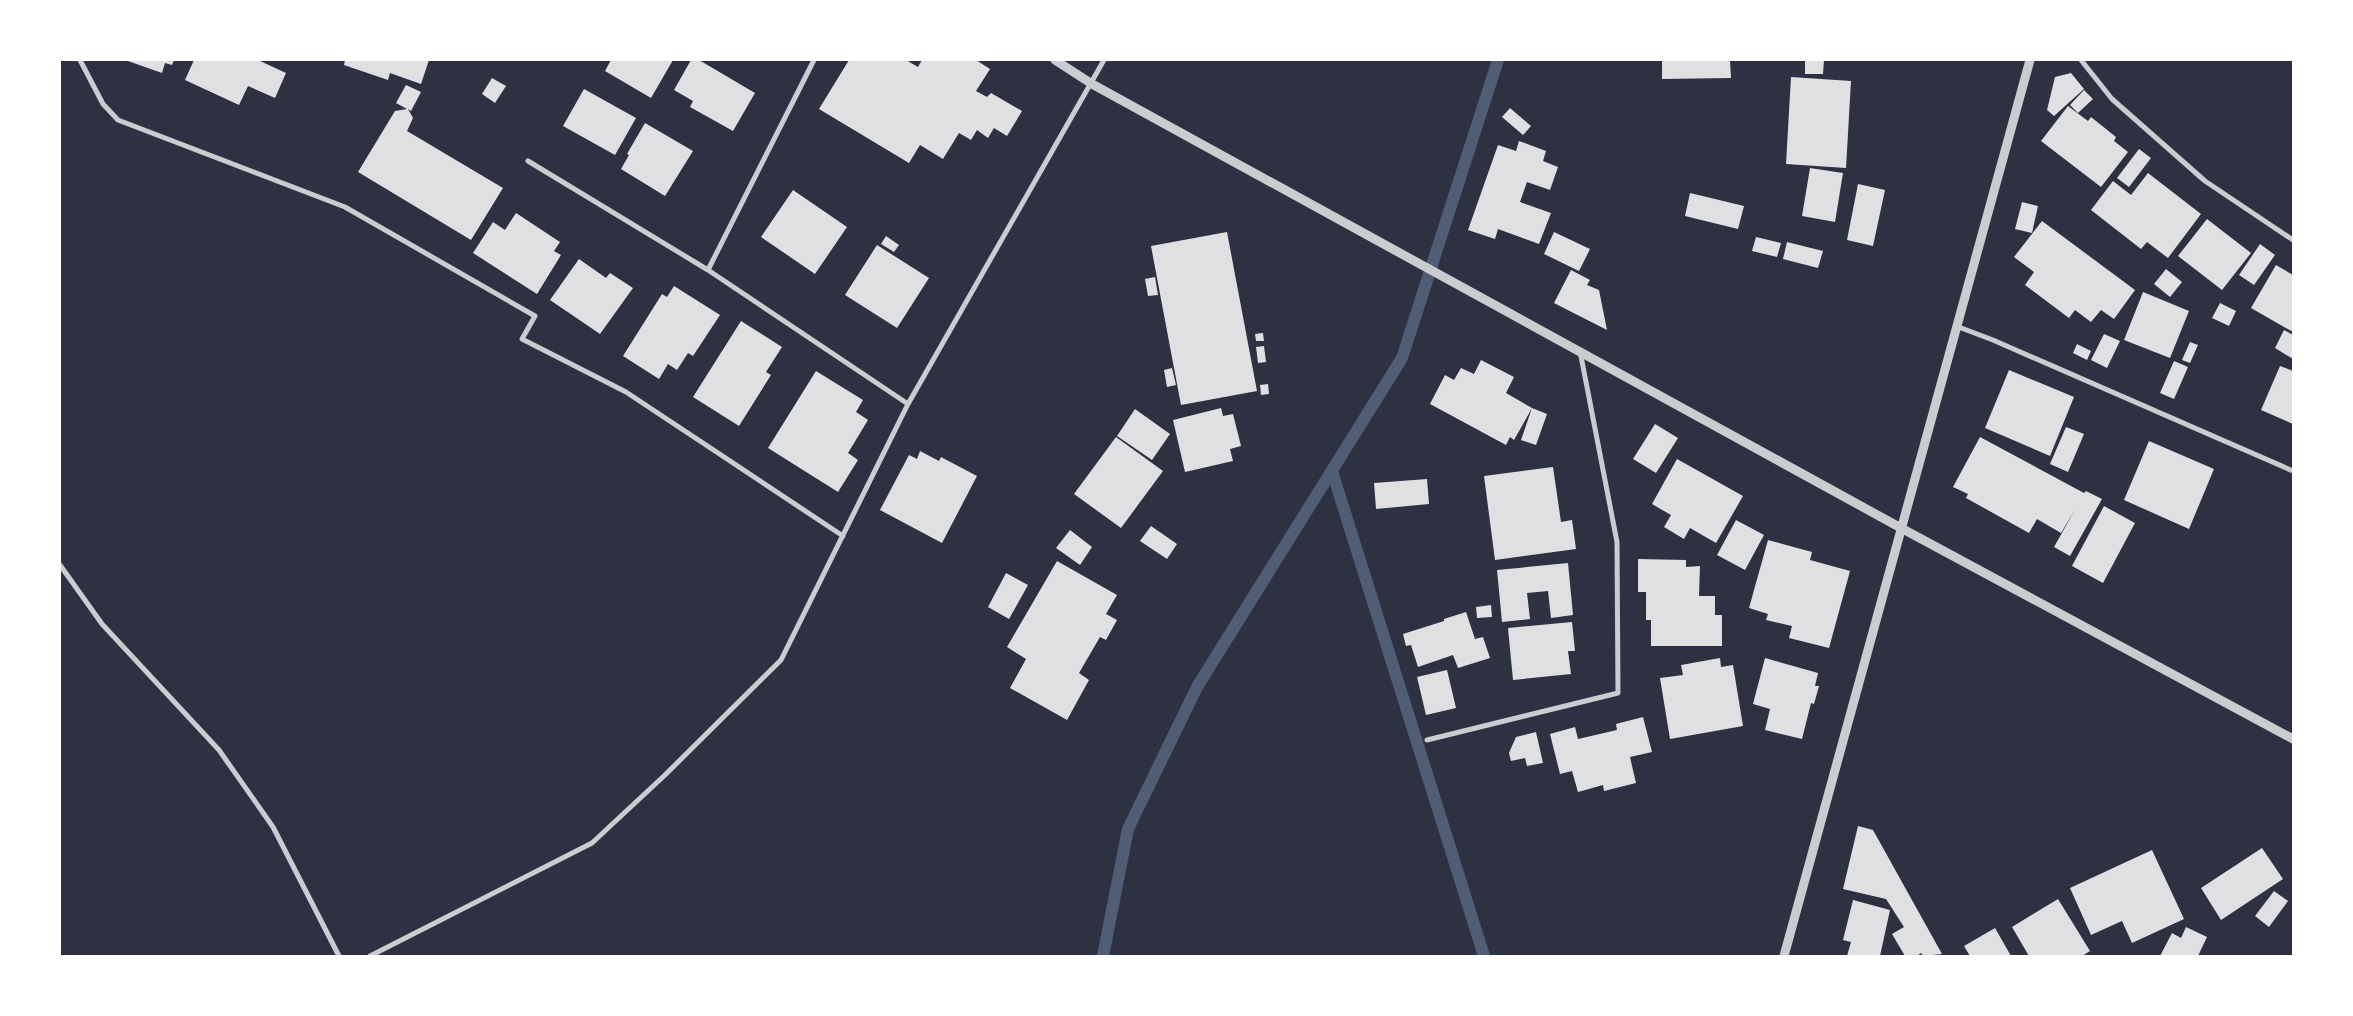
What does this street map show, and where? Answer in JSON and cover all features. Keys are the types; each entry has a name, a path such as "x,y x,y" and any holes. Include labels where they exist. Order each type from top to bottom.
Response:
{"street":[{"path":"80,60 103,104 118,120 345,207 535,316 522,340 626,392 843,536"},
{"path":"708,270 814,60"},
{"path":"1055,60 1092,84 1902,528 2293,739"},
{"path":"370,956 592,843 665,775 781,660 908,404 1104,60"},
{"path":"1784,956 2030,60"},
{"path":"2081,60 2112,99 2204,181 2293,240"},
{"path":"528,161 708,270 908,404"},
{"path":"1956,326 1993,340 2293,471"},
{"path":"1427,740 1618,693 1617,542 1580,350"},
{"path":"60,565 102,624 219,750 273,827 339,956"}],"building":[{"path":"125,60 174,60 172,65 165,63 162,73"},
{"path":"194,60 258,60 286,73 275,98 248,86 239,105 185,80"},
{"path":"345,60 429,60 421,84 390,73 388,80 344,65"},
{"path":"611,60 673,60 651,98 605,71"},
{"path":"691,60 699,60 755,93 733,131 690,107 693,101 674,90"},
{"path":"849,60 906,60 918,67 922,60 976,60 990,69 976,91 987,97 991,93 1022,111 1007,136 994,128 988,138 977,130 971,140 959,133 943,159 920,145 909,163 819,109"},
{"path":"1662,60 1730,60 1731,78 1662,79"},
{"path":"1805,60 1824,60 1823,74 1805,74"},
{"path":"2071,73 2084,89 2054,116 2047,110 2055,77"},
{"path":"1791,77 1851,81 1846,168 1786,164"},
{"path":"492,78 506,86 495,103 482,94"},
{"path":"406,85 421,92 411,111 408,109 413,118 407,131 503,188 471,240 358,172 395,111 407,109 396,103"},
{"path":"584,89 636,118 615,155 563,126"},
{"path":"2084,90 2093,99 2078,113 2070,105"},
{"path":"2068,106 2088,121 2091,117 2116,137 2114,141 2128,152 2101,187 2041,141"},
{"path":"1510,108 1531,126 1523,135 1502,117"},
{"path":"645,123 693,151 665,196 621,169 629,155 627,154"},
{"path":"1519,141 1546,151 1543,161 1558,167 1550,190 1527,182 1520,202 1551,213 1539,244 1498,229 1495,239 1468,230 1498,145 1516,151"},
{"path":"2139,149 2151,158 2129,187 2117,178"},
{"path":"1810,168 1843,173 1835,222 1802,216"},
{"path":"2148,173 2201,214 2168,258 2147,242 2141,249 2091,210 2113,181 2131,195"},
{"path":"1858,184 1885,190 1873,246 1847,240"},
{"path":"793,190 847,227 815,274 761,237"},
{"path":"1690,193 1744,206 1738,229 1685,216"},
{"path":"2022,202 2038,206 2032,233 2015,229"},
{"path":"516,213 560,242 554,251 561,255 537,294 473,253 493,222 505,230"},
{"path":"2207,219 2251,253 2222,290 2178,256"},
{"path":"2042,221 2135,290 2114,319 2101,310 2091,322 2075,310 2069,318 2025,285 2034,272 2014,257"},
{"path":"1227,232 1257,391 1181,405 1151,246"},
{"path":"1554,232 1590,249 1579,271 1544,254"},
{"path":"886,236 899,245 894,252 881,244"},
{"path":"1756,237 1781,243 1777,257 1752,251"},
{"path":"1787,242 1823,251 1818,268 1783,259"},
{"path":"2260,244 2275,255 2254,285 2239,275"},
{"path":"877,245 929,278 897,328 845,295"},
{"path":"579,259 606,278 610,273 633,288 600,334 550,300"},
{"path":"2276,265 2293,275 2293,332 2251,308"},
{"path":"2166,269 2182,282 2170,297 2154,284"},
{"path":"1571,270 1590,280 1587,285 1599,290 1607,330 1554,303"},
{"path":"1155,277 1158,295 1148,296 1145,279"},
{"path":"674,286 720,315 693,356 688,353 677,370 668,364 659,379 623,356 662,294 667,297"},
{"path":"2143,292 2189,311 2170,358 2124,340"},
{"path":"2220,303 2236,311 2229,326 2212,318"},
{"path":"741,321 782,347 766,372 771,375 739,426 693,397"},
{"path":"2284,330 2293,335 2293,359 2275,348"},
{"path":"1263,333 1264,341 1256,341 1255,334"},
{"path":"2104,334 2120,341 2107,368 2091,360"},
{"path":"2190,342 2198,345 2190,363 2182,360"},
{"path":"2077,344 2091,351 2087,360 2073,353"},
{"path":"1264,346 1266,362 1258,363 1256,347"},
{"path":"1481,360 1514,377 1506,393 1532,408 1514,440 1510,437 1506,445 1430,404 1445,375 1454,380 1461,368 1474,374"},
{"path":"2174,361 2188,367 2174,399 2160,393"},
{"path":"2280,366 2293,371 2293,424 2261,410"},
{"path":"1172,368 1176,385 1167,387 1164,370"},
{"path":"2009,370 2074,397 2050,456 1985,428"},
{"path":"816,371 863,400 856,412 868,420 848,453 858,460 838,492 768,448"},
{"path":"1268,384 1269,394 1261,395 1260,385"},
{"path":"1221,408 1223,416 1233,414 1241,446 1230,449 1233,461 1185,472 1173,420"},
{"path":"1532,408 1547,414 1536,445 1521,440"},
{"path":"1135,409 1170,434 1152,460 1117,436"},
{"path":"1655,424 1678,438 1656,473 1633,459"},
{"path":"2066,427 2084,434 2068,472 2050,464"},
{"path":"1116,437 1163,471 1121,528 1074,494"},
{"path":"1980,437 2084,493 2086,491 2102,499 2070,556 2054,547 2076,508 2061,533 2037,519 2029,533 1966,498 1968,494 1953,487"},
{"path":"2149,441 2214,469 2189,529 2124,500"},
{"path":"920,451 939,461 941,457 977,476 942,543 880,510 909,455 917,459"},
{"path":"1677,459 1743,496 1716,543 1690,528 1684,539 1664,527 1671,515 1652,504"},
{"path":"1553,467 1561,522 1572,520 1576,549 1495,560 1484,476"},
{"path":"1427,479 1429,504 1376,509 1374,483"},
{"path":"2104,506 2135,523 2103,583 2072,566"},
{"path":"1736,520 1764,535 1745,570 1717,555"},
{"path":"1151,526 1177,544 1167,559 1140,541"},
{"path":"1070,530 1092,547 1080,565 1056,548"},
{"path":"1768,540 1812,552 1810,560 1850,571 1829,648 1789,638 1792,626 1766,620 1768,614 1749,608"},
{"path":"1638,559 1686,560 1686,567 1700,566 1699,596 1715,596 1715,615 1722,615 1722,646 1651,646 1651,620 1646,620 1646,592 1638,592"},
{"path":"1057,561 1117,595 1106,614 1117,620 1106,640 1100,637 1079,673 1089,680 1067,720 1010,688 1026,659 1007,647"},
{"path":"1568,563 1573,615 1551,618 1548,591 1527,593 1530,619 1502,622 1497,570"},
{"path":"1006,573 1028,585 1009,619 988,607"},
{"path":"1491,605 1492,617 1477,618 1476,607"},
{"path":"1466,612 1475,639 1483,637 1490,658 1458,668 1453,655 1418,667 1411,645 1406,646 1403,634"},
{"path":"1572,622 1575,651 1568,651 1571,674 1513,680 1508,628"},
{"path":"1720,658 1721,667 1733,665 1743,726 1670,739 1660,678 1683,675 1681,665"},
{"path":"1765,658 1818,673 1815,686 1819,686 1814,704 1811,703 1802,739 1765,730 1770,709 1753,704"},
{"path":"1447,670 1456,708 1426,715 1417,677"},
{"path":"1643,717 1652,752 1630,757 1636,783 1604,791 1603,785 1578,792 1572,771 1560,774 1550,734 1575,727 1578,739 1617,730 1616,724"},
{"path":"1536,732 1543,763 1527,766 1525,758 1511,761 1509,753 1516,737"},
{"path":"1858,826 1873,830 1942,954 1923,956 1921,953 1917,956 1905,956 1892,934 1904,927 1886,899 1843,889"},
{"path":"2262,848 2283,879 2221,920 2201,888"},
{"path":"2152,850 2184,919 2132,943 2122,921 2091,935 2070,888"},
{"path":"2274,891 2288,901 2269,927 2255,916"},
{"path":"2058,899 2090,951 2082,956 2029,956 2012,927"},
{"path":"1853,900 1890,910 1880,956 1847,956 1851,942 1843,940"},
{"path":"2186,927 2207,937 2198,956 2160,956 2172,933 2181,938"},
{"path":"1995,928 2011,956 1970,956 1964,946"}],"waterway":[{"path":"1103,956 1128,829 1197,687 1402,358 1498,60"},
{"path":"1332,471 1484,956"}]}
